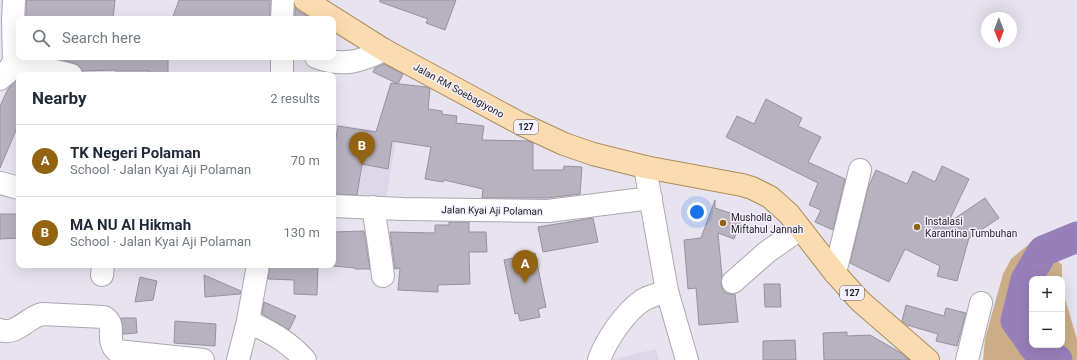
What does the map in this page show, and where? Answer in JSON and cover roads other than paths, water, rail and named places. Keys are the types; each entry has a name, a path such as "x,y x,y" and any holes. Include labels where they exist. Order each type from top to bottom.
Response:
{"main road":[{"name":"Jalan RM Soebagiyono","path":"305,0 330,16"},
{"name":"Jalan RM Soebagiyono","path":"336,20 384,50 521,124 564,144 593,154 645,167 742,185 770,197 794,222 835,273 860,301 923,358"}],"street":[{"path":"282,16 283,0"},
{"path":"0,79 7,73 14,61 12,13"},
{"path":"325,60 342,63 358,61 384,50"},
{"path":"282,60 282,72"},
{"path":"14,61 59,72"},
{"path":"645,167 666,291 687,360"},
{"path":"835,273 860,170"},
{"path":"0,183 16,187"},
{"name":"Jalan Kyai Aji Polaman","path":"336,206 548,211 651,198"},
{"path":"373,208 383,276"},
{"path":"733,282 767,252 794,222"},
{"path":"238,360 248,321 257,268"},
{"path":"599,360 606,344 632,310 644,300 666,291"},
{"path":"967,360 981,303"},
{"path":"0,330 10,331 42,314 104,317 110,324 111,344 117,351 203,360"},
{"path":"248,321 280,338 298,352 305,360"}],"waterway":[{"path":"1029,339 1016,321 1026,280 1043,251 1077,237"},
{"path":"1036,348 1038,351 1057,360"}],"place":[{"name":"MA NU Al Hikmah","path":"362,165"},
{"name":"Musholla Miftahul Jannah","path":"723,223"},
{"name":"Instalasi Karantina Tumbuhan","path":"917,227"},
{"name":"TK Negeri Polaman","path":"525,283"}]}
